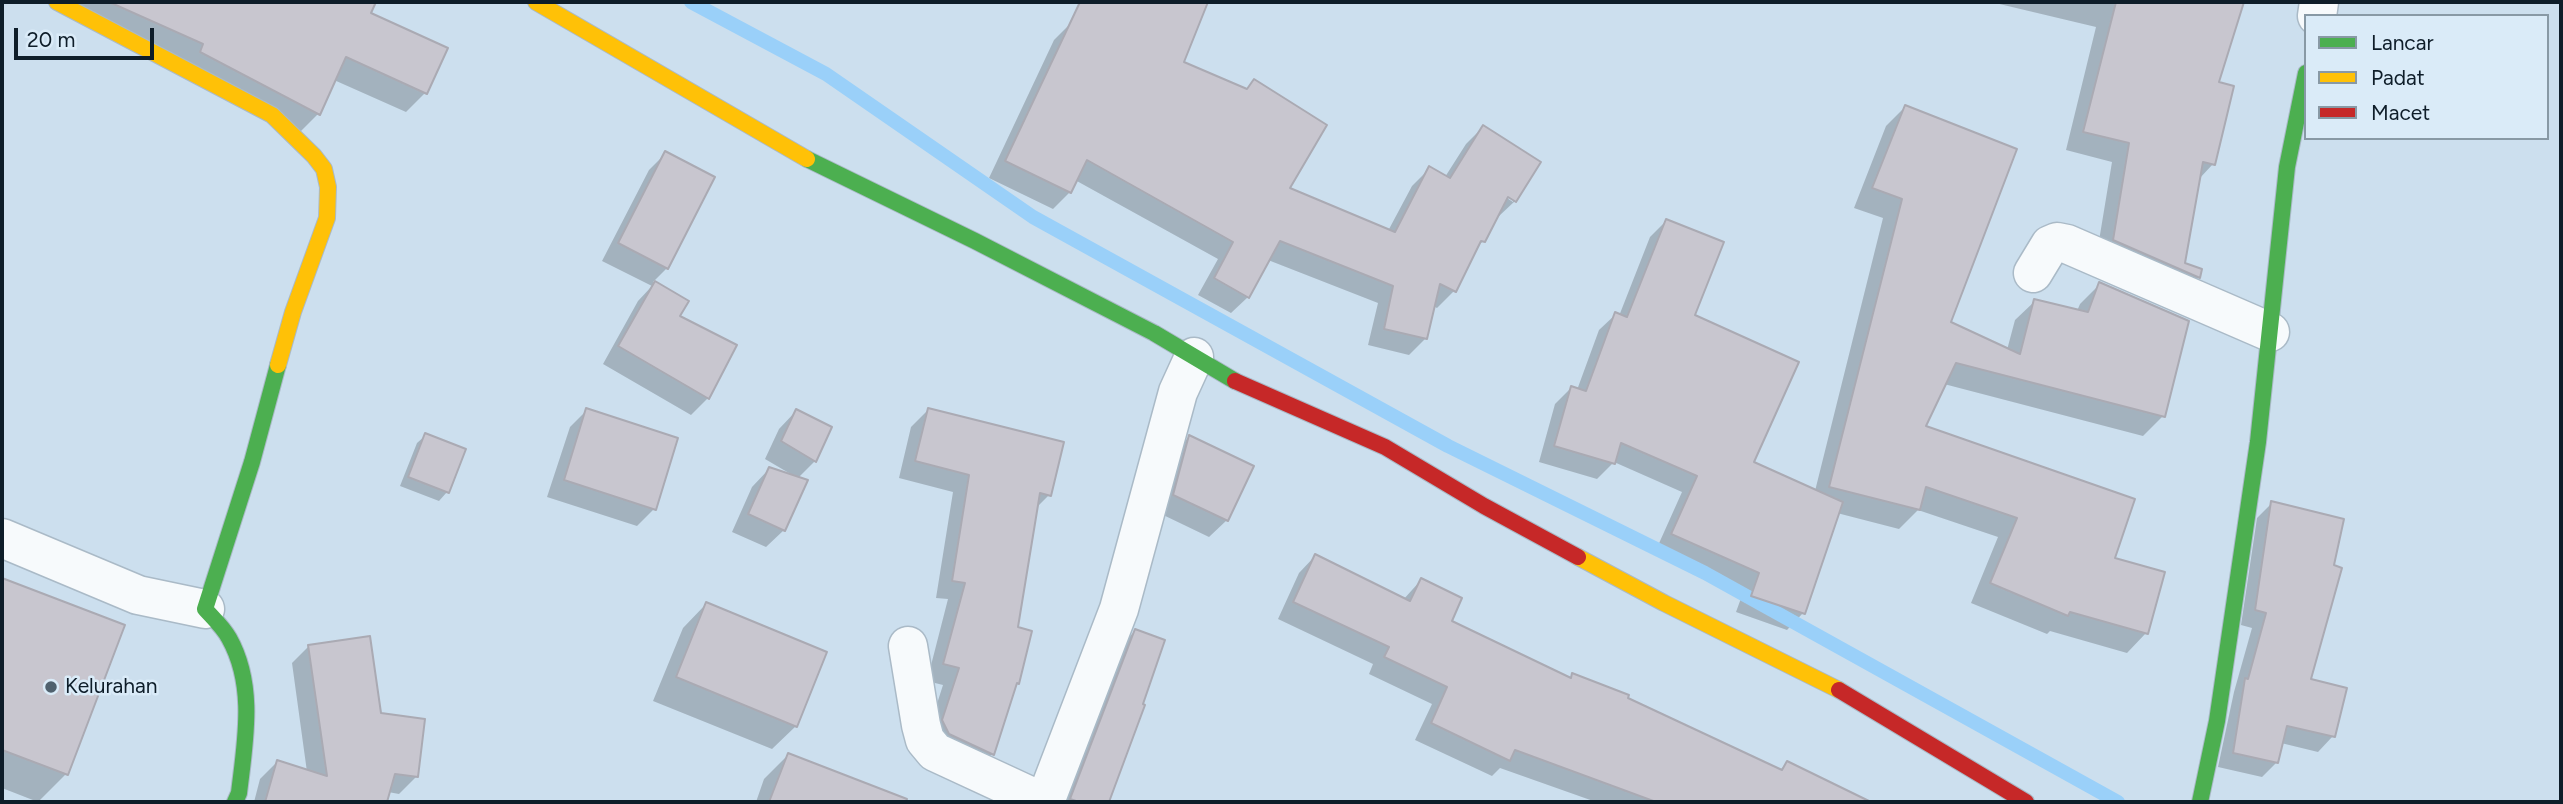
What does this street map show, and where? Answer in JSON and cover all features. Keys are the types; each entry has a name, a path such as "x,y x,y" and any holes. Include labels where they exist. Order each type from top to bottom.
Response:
{"street":[{"path":"57,2 272,115 314,156 324,170 328,187 327,218 293,312 252,462 205,609"},
{"path":"536,2 817,165 1154,333 1243,386 1385,447 1484,506 1664,603 1831,685 2026,802"},
{"path":"2200,802 2217,721 2258,442 2287,167 2304,83"},
{"path":"2033,273 2050,245 2057,242 2067,244 2270,331"},
{"path":"908,646 921,725 925,740 934,752 1044,802 1119,609 1178,393 1195,357"},
{"path":"2,538 138,595 205,609 228,637 245,674 247,707 239,793 235,802"}],"building":[{"path":"109,2 376,2 371,13 448,48 427,94 346,57 320,115 200,52 203,44"},
{"path":"1080,2 1208,2 1184,62 1247,89 1254,79 1327,125 1290,188 1395,232 1429,166 1450,178 1483,125 1541,162 1516,202 1508,197 1485,242 1481,241 1456,292 1440,284 1427,339 1384,329 1393,286 1280,241 1249,298 1214,278 1233,242 1087,160 1071,193 1005,161"},
{"path":"2116,2 2244,2 2219,82 2234,86 2215,165 2203,162 2185,263 2202,269 2200,278 2113,240 2129,143 2083,132"},
{"path":"1905,105 2017,149 1951,322 2020,354 2034,299 2088,312 2099,282 2189,321 2165,417 1956,363 1926,426 2135,499 2115,558 2165,572 2148,634 2070,612 2068,616 1990,583 2017,518 1926,487 1920,510 1829,487 1902,199 1872,188"},
{"path":"665,151 715,177 668,269 618,243"},
{"path":"1666,219 1724,242 1695,315 1799,362 1754,462 1843,502 1805,614 1751,596 1759,573 1671,534 1697,476 1621,443 1615,464 1554,446 1571,386 1586,391 1615,312 1627,317"},
{"path":"655,281 689,301 680,316 737,345 709,399 618,346"},
{"path":"586,408 678,438 656,510 564,480"},
{"path":"928,408 1064,442 1051,496 1040,493 1018,627 1032,631 1019,684 1017,683 994,755 949,734 942,720 959,668 943,664 965,583 952,581 969,475 915,461"},
{"path":"796,409 832,427 816,462 781,441"},
{"path":"425,433 466,449 449,493 408,477"},
{"path":"1189,435 1254,466 1228,521 1173,495"},
{"path":"769,467 808,480 785,531 748,514"},
{"path":"2271,501 2344,519 2334,565 2342,568 2311,679 2347,688 2335,737 2287,726 2278,763 2233,753 2245,678 2248,679 2266,613 2255,610"},
{"path":"1315,554 1410,601 1421,578 1462,598 1452,621 1571,678 1572,673 1629,695 1628,698 1782,770 1787,761 1871,802 1656,802 1515,750 1510,761 1431,723 1447,687 1384,657 1389,647 1293,602"},
{"name":"Kelurahan","path":"2,578 125,625 68,775 2,750"},
{"path":"706,602 827,652 797,727 676,677"},
{"path":"1135,629 1165,640 1143,704 1145,705 1109,802 1079,802 1070,799"},
{"path":"370,636 381,713 425,719 418,777 395,774 387,802 265,802 277,760 327,776 308,645"},
{"path":"788,753 907,799 906,802 769,802"}],"waterway":[{"path":"691,2 826,74 1033,217 1448,446 1705,573 2118,802"}],"traffic: fast":[{"path":"2200,802 2217,721 2258,442 2287,167 2304,83"},
{"path":"807,159 1154,333 1235,381"},
{"path":"235,802 239,793 246,734 243,675 229,638 205,609 252,462 278,365"}],"traffic: slow":[{"path":"57,2 272,115 324,169 328,187 327,218 293,312 278,365"},
{"path":"536,2 807,159"},
{"path":"1578,557 1839,690"}],"traffic: jam":[{"path":"1235,381 1385,447 1484,506 1578,557"},
{"path":"1839,690 2026,802"}],"place":[{"name":"Kelurahan","path":"51,687"}]}
